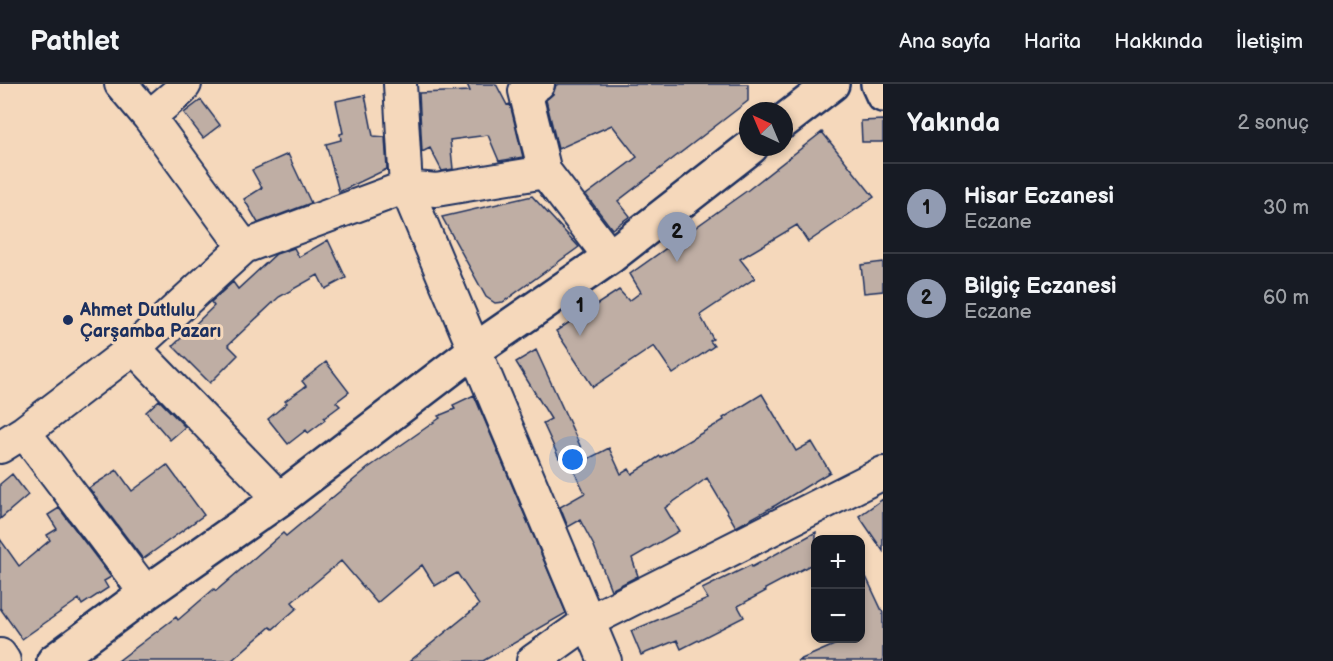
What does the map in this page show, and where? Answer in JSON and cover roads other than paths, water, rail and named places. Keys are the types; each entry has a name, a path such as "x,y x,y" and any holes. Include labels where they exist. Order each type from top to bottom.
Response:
{"street":[{"path":"121,84 149,117 244,247"},
{"path":"149,117 185,84"},
{"path":"400,84 406,187 605,661"},
{"path":"538,84 525,91 545,172 610,257"},
{"path":"793,115 832,84"},
{"path":"878,84 883,95"},
{"path":"70,656 146,593 280,499 475,350 610,257 739,156"},
{"path":"146,593 12,439 134,348 244,247 406,187 436,190 545,172"},
{"path":"134,348 280,499"},
{"path":"533,661 589,621 883,472"},
{"path":"0,655 4,661"}],"place":[{"name":"Bilgiç Eczanesi","path":"677,262"},
{"name":"Ahmet Dutlulu Çarşamba Pazarı","path":"68,320"},
{"name":"Hisar Eczanesi","path":"580,336"}]}
